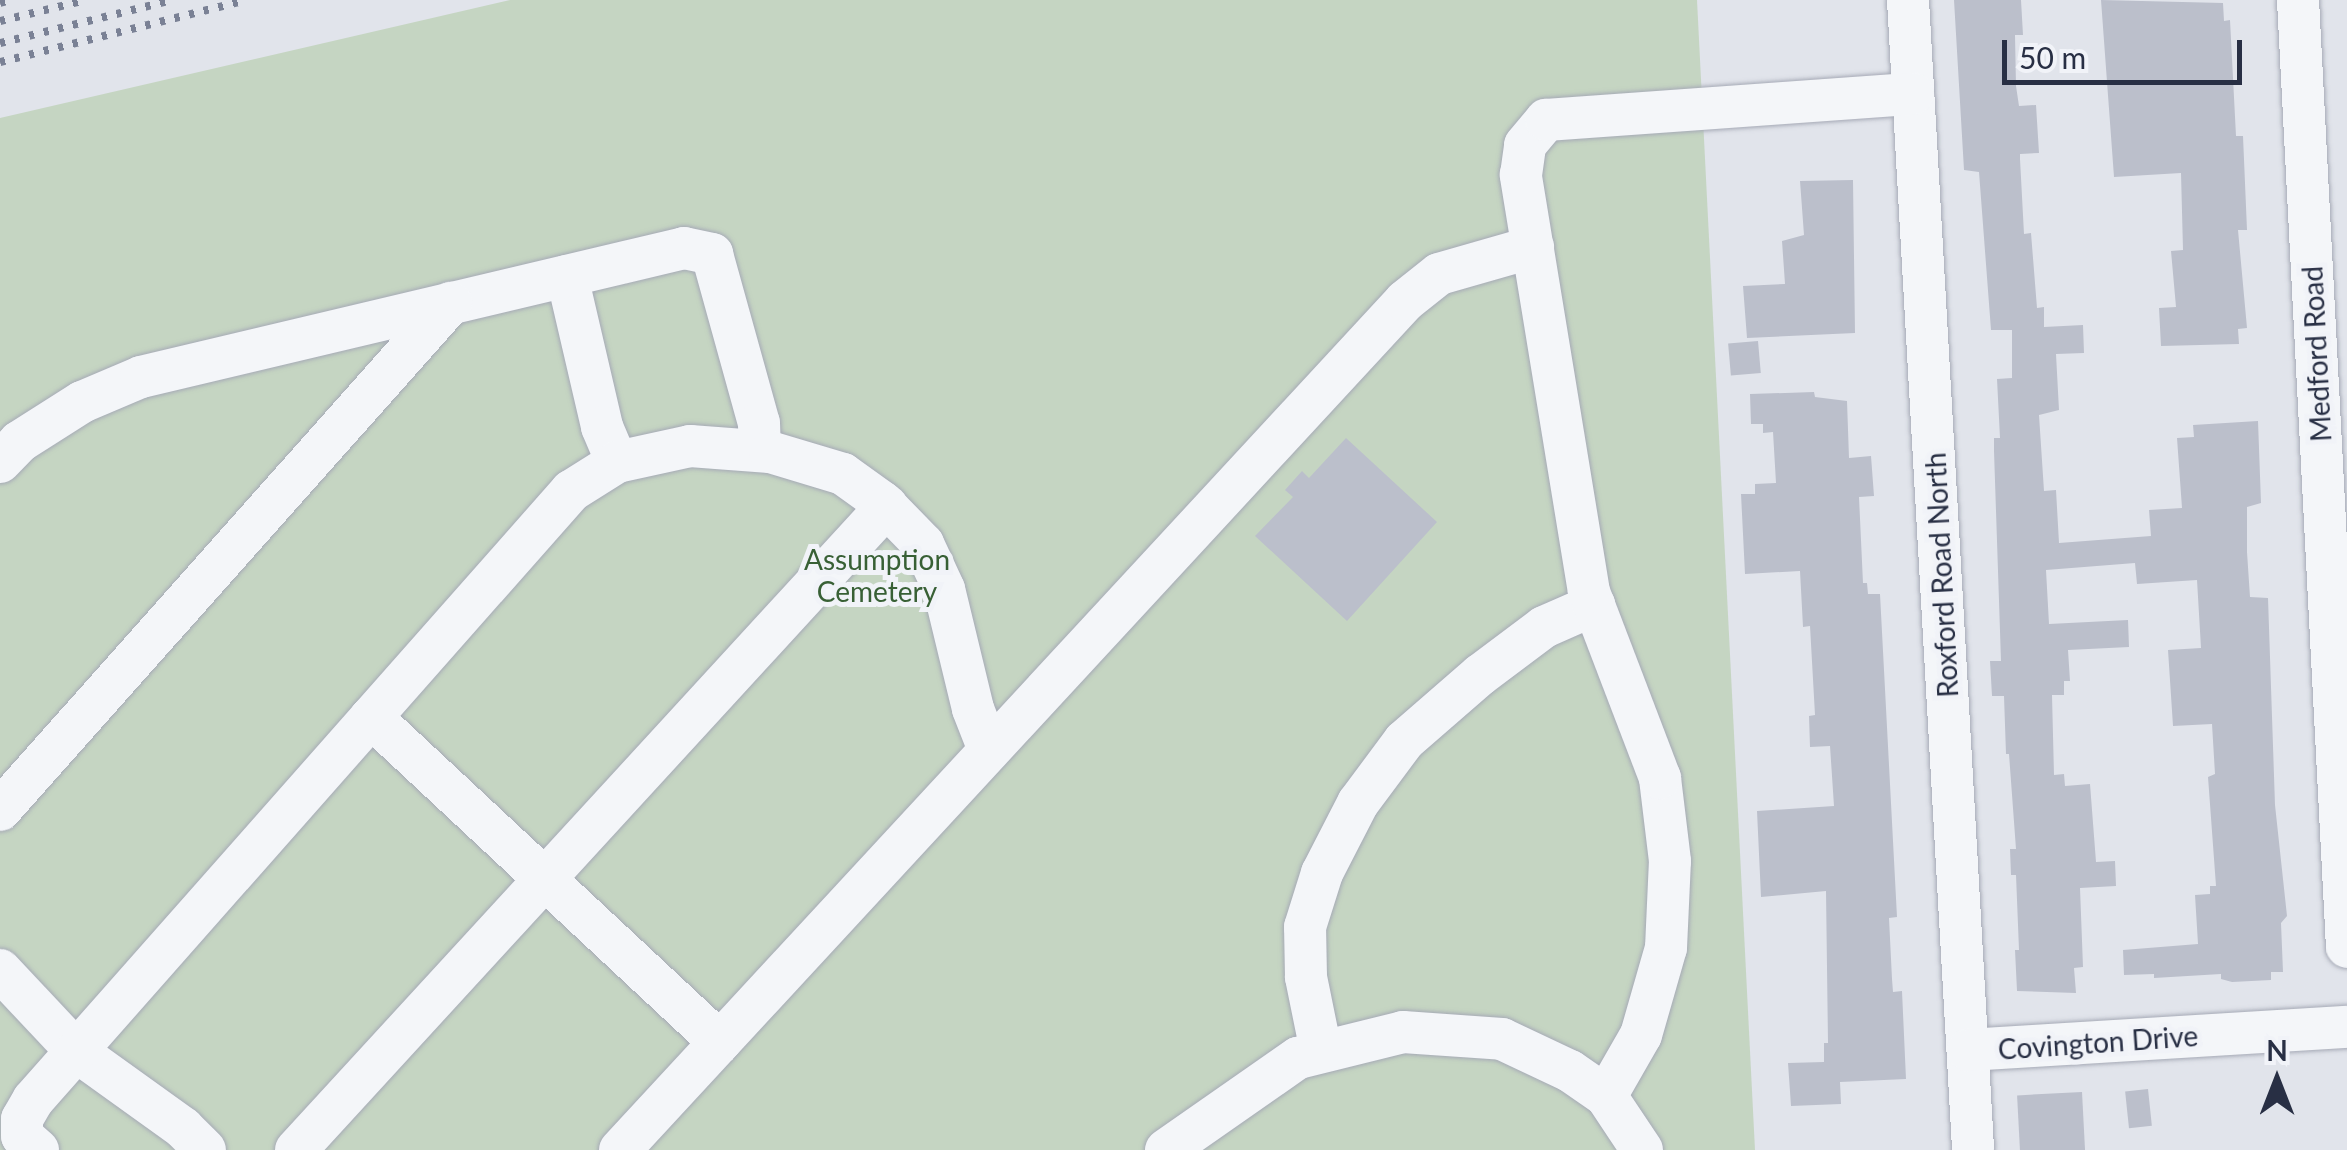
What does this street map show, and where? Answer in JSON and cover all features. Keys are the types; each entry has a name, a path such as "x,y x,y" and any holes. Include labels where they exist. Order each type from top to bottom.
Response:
{"street":[{"name":"Roxford Road North","path":"1908,0 1973,1150"},
{"name":"Medford Road","path":"2298,0 2347,947"},
{"path":"1606,1096 1641,1035 1666,948 1670,862 1660,778 1594,604 1521,175 1525,145 1546,120 1913,94"},
{"path":"620,1150 1404,301 1438,274 1532,247"},
{"path":"0,462 19,442 82,402 141,377 684,248 712,254 758,423 760,451"},
{"path":"567,276 602,427 616,462"},
{"path":"0,810 452,304"},
{"path":"38,1150 22,1136 22,1119 33,1100 571,491 616,462 690,446 760,451 843,474 886,506 923,544 944,589 972,709 989,750"},
{"path":"296,1150 886,506"},
{"path":"1321,1052 1306,977 1305,926 1322,872 1358,803 1404,741 1480,674 1544,627 1594,604"},
{"path":"371,717 720,1042"},
{"path":"0,970 76,1051 182,1128 205,1150"},
{"name":"Covington Drive","path":"1968,1050 2347,1026"},
{"path":"1166,1150 1298,1058 1402,1032 1502,1039 1570,1071 1606,1096 1642,1150"}],"green space":[{"name":"Assumption Cemetery","path":"510,0 1697,0 1755,1150 0,1150 0,118"}],"building":[{"path":"1954,0 2021,0 2023,35 2015,35 2016,86 2019,106 2036,105 2039,153 2020,154 2024,234 2031,233 2037,308 2044,307 2044,327 2083,325 2084,353 2056,354 2059,410 2039,415 2044,491 2056,490 2059,543 2151,536 2149,510 2182,508 2177,438 2194,437 2193,425 2258,421 2261,503 2247,507 2247,552 2250,597 2268,598 2275,805 2287,916 2281,923 2283,972 2271,972 2271,980 2232,982 2221,979 2221,974 2154,978 2154,974 2124,975 2123,950 2198,944 2195,895 2210,894 2210,886 2216,886 2208,777 2215,774 2212,724 2173,726 2168,650 2201,648 2197,580 2137,584 2135,563 2046,570 2049,624 2128,620 2129,647 2068,650 2070,681 2064,681 2064,695 2052,695 2054,775 2064,774 2065,786 2090,784 2096,862 2115,861 2116,886 2080,888 2083,967 2074,968 2076,993 2017,991 2016,875 2011,875 2010,849 2016,849 2009,754 2004,696 1992,696 1990,661 2001,661 1994,451 1994,438 2000,438 1997,379 2012,378 2012,330 1991,330 1979,172 1964,170"},
{"path":"2101,0 2223,3 2224,21 2230,20 2236,136 2243,136 2247,230 2238,230 2247,328 2238,329 2239,344 2161,346 2159,308 2176,307 2171,251 2183,250 2181,173 2114,177"},
{"path":"1853,180 1855,333 1747,338 1743,286 1785,284 1782,241 1804,235 1800,181"},
{"path":"1758,341 1761,373 1731,375 1728,344"},
{"path":"1814,392 1815,397 1847,401 1849,458 1871,456 1874,496 1859,497 1863,583 1867,583 1868,594 1880,594 1897,917 1889,918 1892,979 1893,992 1902,991 1906,1079 1840,1082 1841,1104 1791,1106 1788,1063 1824,1062 1824,1043 1828,1043 1826,891 1761,897 1757,811 1834,806 1830,746 1810,747 1809,716 1815,715 1810,626 1803,627 1800,571 1745,574 1741,494 1755,494 1755,484 1776,483 1773,432 1763,433 1763,424 1751,424 1750,394"},
{"path":"1346,438 1437,522 1347,621 1255,536 1293,497 1285,490 1302,471 1309,478"},
{"path":"2148,1089 2152,1126 2129,1128 2125,1091"},
{"path":"2082,1092 2085,1150 2020,1150 2017,1095"}],"railway":[{"path":"0,3 11,0"},
{"path":"0,21 86,0"},
{"path":"0,43 172,0"},
{"path":"0,62 246,0"}]}
